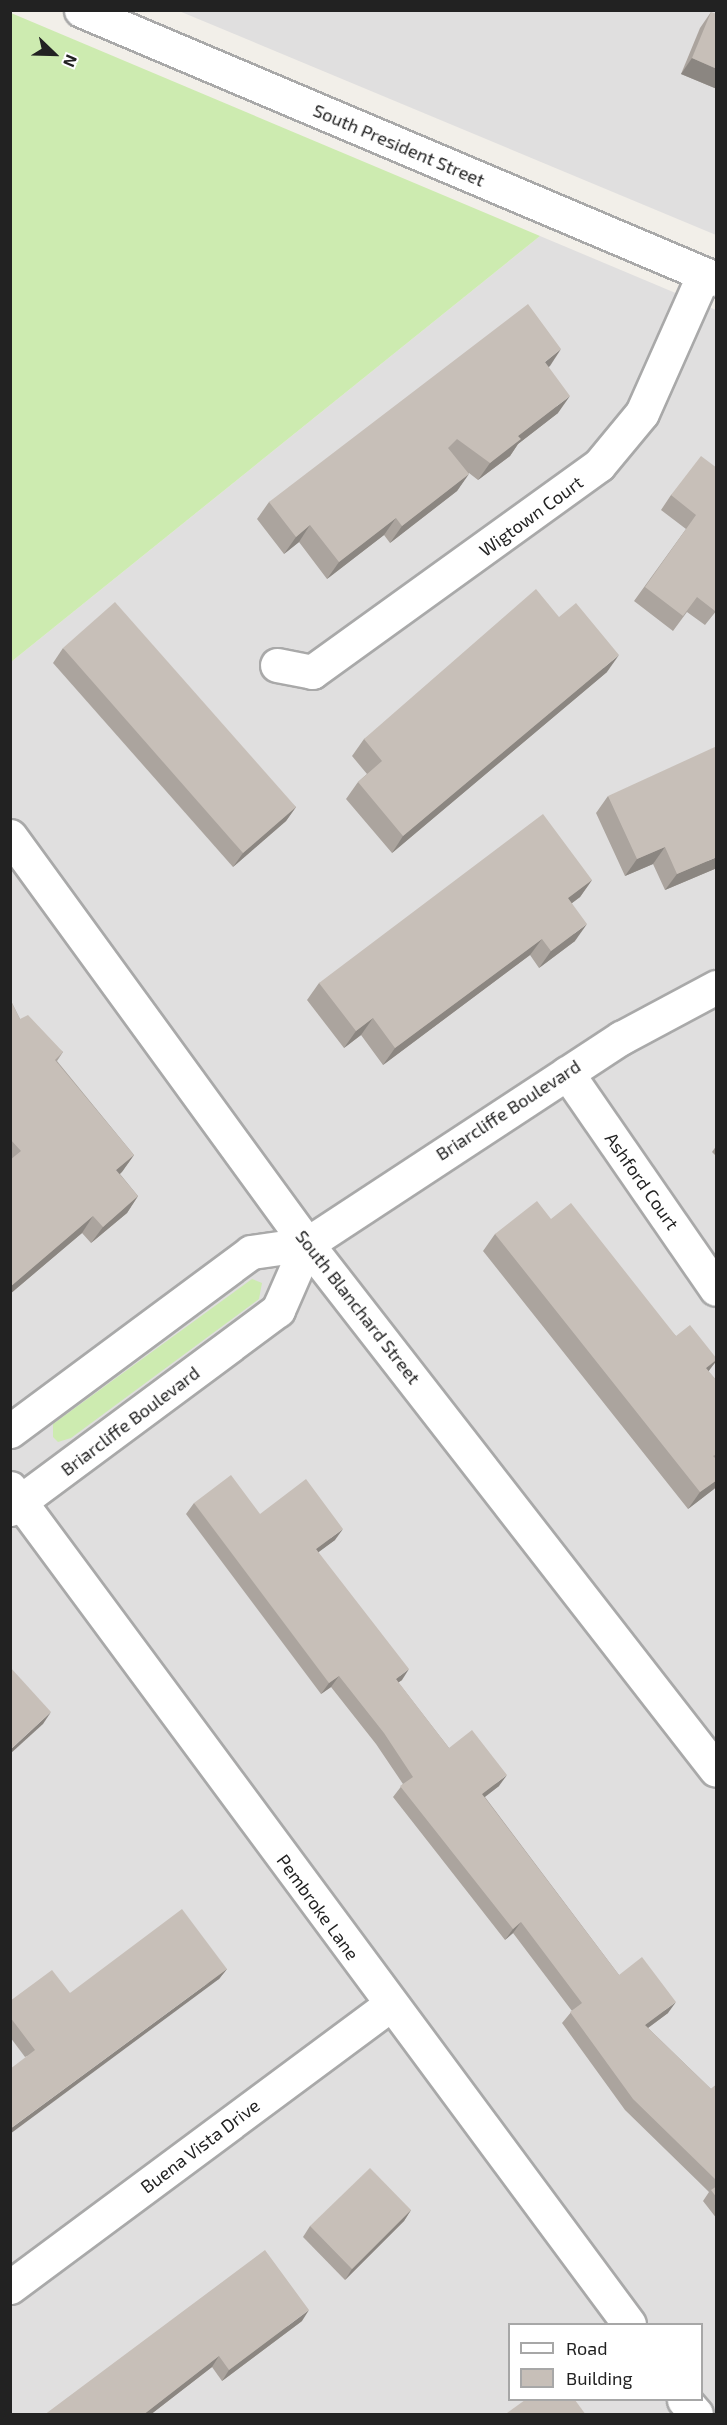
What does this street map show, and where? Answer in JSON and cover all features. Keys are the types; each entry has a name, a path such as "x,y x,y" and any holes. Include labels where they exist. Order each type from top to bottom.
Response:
{"street":[{"name":"South President Street","path":"81,10 710,276"},
{"name":"Wigtown Court","path":"277,665 312,672 599,465 642,413 710,276"},
{"name":"South Blanchard Street","path":"10,836 307,1244 717,1770"},
{"name":"Briarcliffe Boulevard","path":"10,1431 251,1252 307,1244 567,1073 717,987"},
{"name":"Ashford Court","path":"567,1073 717,1289"},
{"name":"Briarcliffe Boulevard","path":"14,1500 278,1310 307,1244"},
{"name":"Pembroke Lane","path":"14,1500 627,2323"},
{"name":"Buena Vista Drive","path":"10,2288 390,2005"},
{"path":"685,2401 696,2415"}],"shaded area":[{"path":"179,11 716,11 716,235"},
{"path":"540,236 716,310 716,2414 11,2414 11,662"}],"green space":[{"path":"11,13 540,236 11,662"},
{"path":"252,1279 262,1283 259,1299 71,1438 58,1442 53,1437 53,1424"}],"building":[{"path":"711,12 717,14 717,69 692,58"},
{"path":"528,304 561,349 545,362 570,396 518,436 521,439 490,463 457,439 448,448 469,474 402,526 396,518 339,562 310,525 296,537 269,502"},
{"path":"701,456 717,468 717,609 715,611 697,597 683,616 645,587 696,515 671,495"},
{"path":"536,589 559,617 576,603 619,655 403,836 358,782 382,761 364,739"},
{"path":"115,602 296,807 243,853 63,648"},
{"path":"717,746 717,857 677,874 665,847 637,859 608,796"},
{"path":"543,814 592,880 568,898 587,924 551,951 542,939 395,1048 373,1018 356,1031 319,983"},
{"path":"10,999 20,1019 28,1015 63,1052 55,1060 134,1155 116,1170 138,1196 103,1227 93,1216 10,1287 10,1160 21,1151 10,1139"},
{"path":"537,1201 551,1219 571,1203 676,1336 690,1325 717,1359 706,1368 717,1381 717,1454 713,1456 717,1460 717,1480 700,1492 495,1234"},
{"path":"231,1475 260,1514 306,1479 343,1529 316,1549 409,1669 396,1679 449,1748 472,1730 507,1775 482,1794 619,1975 642,1957 676,2002 645,2025 711,2089 717,2084 717,2181 633,2099 570,2012 582,2003 521,1922 513,1929 400,1786 413,1777 384,1733 339,1676 329,1683 194,1503"},
{"path":"10,1667 51,1712 10,1750"},
{"path":"182,1909 227,1969 10,2129 10,2069 35,2050 10,2017 10,2001 52,1970 70,1993"},
{"path":"370,2168 411,2210 352,2269 310,2226"},
{"path":"717,2186 717,2198 711,2190"},
{"path":"265,2250 309,2310 229,2370 219,2356 143,2415 44,2415"},
{"path":"524,2401 576,2401 586,2415 508,2415 507,2413"}]}
